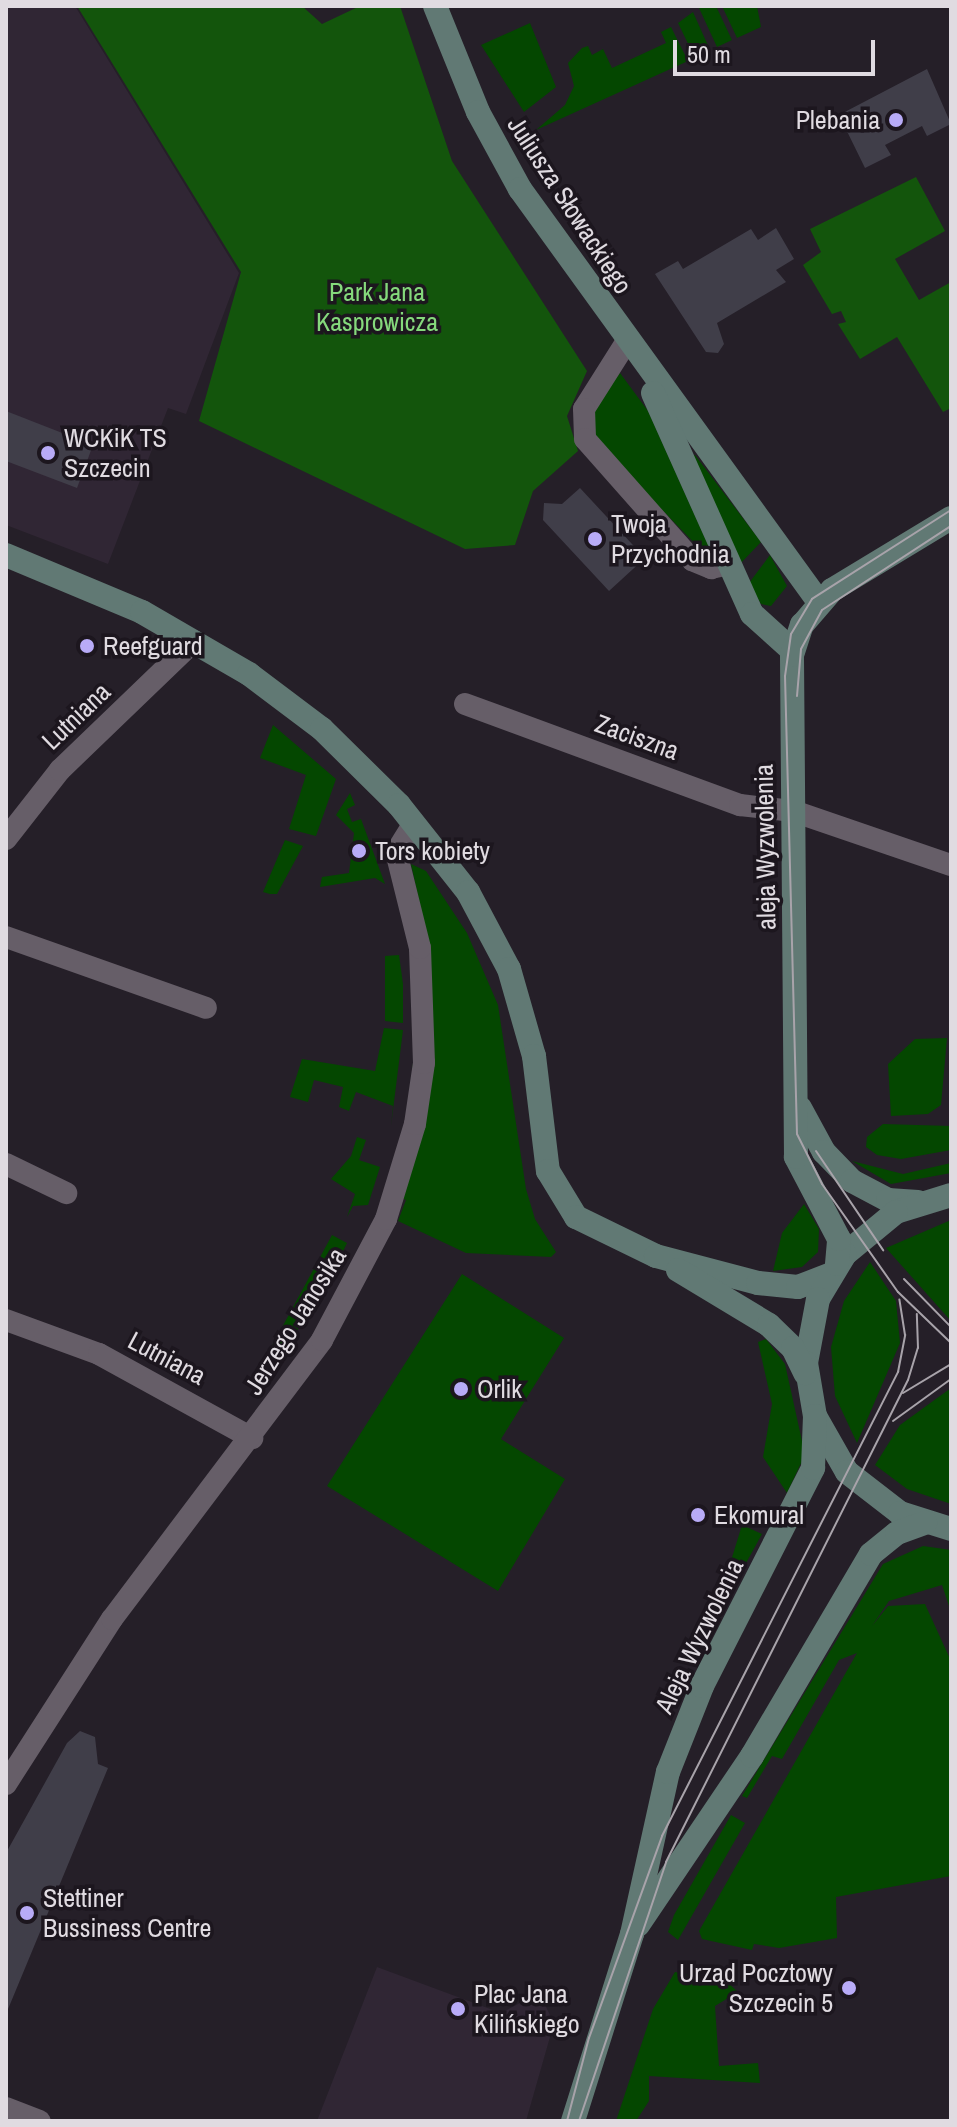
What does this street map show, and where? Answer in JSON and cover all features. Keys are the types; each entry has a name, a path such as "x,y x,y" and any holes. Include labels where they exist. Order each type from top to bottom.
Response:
{"street":[{"name":"Juliusza Słowackiego","path":"435,6 498,153 627,341 819,602"},
{"name":"Juliusza Słowackiego","path":"627,341 756,621 793,651"},
{"path":"627,341 584,409 585,439 692,560 711,568 728,564"},
{"path":"819,602 951,518"},
{"path":"6,555 124,603 194,641 322,729 414,823 475,904 513,981 556,1191 585,1224 656,1256 774,1329 807,1377"},
{"name":"aleja Wyzwolenia","path":"819,602 793,651 799,1171 839,1239 834,1270"},
{"name":"Lutniana","path":"6,839 60,770 194,641"},
{"name":"Zaciszna","path":"465,704 740,805 793,811 951,865"},
{"name":"Jerzego Janosika","path":"6,1784 112,1619 252,1438 355,1283 406,1160 421,1092 425,1008 416,924 396,852 414,823"},
{"path":"6,937 206,1008"},
{"name":"aleja Wyzwolenia","path":"798,1098 812,1135 844,1174 888,1200 921,1202"},
{"path":"6,1164 66,1193"},
{"path":"951,1195 921,1202 874,1226 834,1270 810,1324 807,1377 815,1416 857,1482 925,1523 951,1529"},
{"path":"656,1256 786,1287 834,1270"},
{"name":"Lutniana","path":"6,1320 99,1354 252,1438"},
{"name":"Aleja Wyzwolenia","path":"632,1934 660,1796 696,1699 813,1468 815,1416"},
{"path":"573,2121 632,1934 752,1756 871,1554 897,1533 925,1523"},
{"path":"6,2108 40,2121"}],"shaded area":[{"path":"6,6 75,6 239,273 186,414 168,408 108,564 6,525"},
{"path":"377,1967 501,2013 539,1993 554,2023 526,2121 317,2121"}],"green space":[{"name":"Park Jana Kasprowicza","path":"77,6 302,6 322,24 360,6 400,6 452,161 587,371 567,416 578,451 533,491 515,545 465,549 199,421 241,272"},
{"path":"716,6 732,40 717,47 699,8"},
{"path":"722,6 757,6 761,27 737,38"},
{"path":"693,12 710,50 695,58 678,23"},
{"path":"530,23 556,87 524,112 481,45"},
{"path":"671,27 688,61 536,130 565,105 574,86 568,63 582,48 588,46 592,55 603,49 612,68 666,43 661,32"},
{"path":"916,177 945,231 895,259 919,300 951,282 951,408 943,412 897,337 860,359 838,324 846,322 841,311 832,314 803,265 821,252 810,229"},
{"path":"620,373 648,411 709,547 706,555 592,438 591,413"},
{"path":"693,456 761,542 740,564"},
{"path":"770,555 787,586 771,606 761,604 749,583"},
{"path":"273,725 336,779 316,836 289,829 306,775 260,758"},
{"path":"350,793 355,805 347,809 352,822 361,819 385,884 375,878 320,887 322,877 349,873 354,833 336,815"},
{"path":"285,840 303,846 277,894 263,892"},
{"path":"411,864 426,871 467,933 498,1005 526,1189 535,1219 556,1252 551,1257 466,1253 398,1221 406,1200 401,1198 425,928"},
{"path":"399,955 403,1023 385,1021 385,956"},
{"path":"384,1028 403,1030 391,1126 393,1106 356,1092 349,1111 339,1107 343,1087 314,1080 308,1102 290,1097 302,1059 375,1071"},
{"path":"947,1038 941,1105 928,1114 891,1116 888,1064 915,1039"},
{"path":"883,1124 951,1126 951,1150 901,1159 877,1155 866,1147 867,1137"},
{"path":"357,1137 366,1140 359,1160 380,1167 368,1205 353,1206 347,1217 355,1194 331,1179 351,1156"},
{"path":"852,1161 903,1174 951,1163 951,1173 891,1184"},
{"path":"804,1204 819,1229 818,1252 802,1267 773,1271 782,1233"},
{"path":"951,1220 951,1321 886,1248"},
{"path":"332,1235 347,1243 337,1264 276,1366 266,1359 252,1383"},
{"path":"870,1262 896,1301 900,1343 857,1443 835,1396 831,1347 844,1301"},
{"name":"Orlik","path":"462,1274 564,1338 501,1439 565,1479 498,1591 327,1486"},
{"path":"766,1339 785,1364 802,1441 802,1461 787,1493 763,1457 772,1404 758,1342"},
{"path":"951,1388 951,1504 907,1489 875,1465 900,1425"},
{"path":"742,1525 762,1534 712,1625 713,1619"},
{"path":"923,1546 951,1550 951,1612 942,1585 889,1601 872,1626 888,1606 925,1604 951,1661 951,1876 836,1897 837,1938 779,1948 754,1944 752,1950 702,1939 699,1931 857,1653 839,1660 782,1759 772,1756 747,1798 742,1796 883,1564"},
{"path":"731,1815 745,1823 678,1940 668,1932 674,1915"},
{"path":"675,1972 725,1980 738,1992 715,2006 719,2066 758,2063 760,2083 649,2076 649,2101 636,2121 616,2121 653,2009"}],"building":[{"name":"Plebania","path":"927,69 951,124 927,136 922,126 885,145 891,155 865,168 839,115"},
{"path":"776,228 794,259 776,270 786,282 717,323 724,344 718,353 706,352 655,274 678,261 683,269 751,229 758,240"},
{"name":"WCKiK TS Szczecin","path":"6,411 93,445 77,488 6,461"},
{"name":"Twoja Przychodnia","path":"580,488 645,558 609,591 543,520 544,503 562,504"},
{"name":"Stettiner Bussiness Centre","path":"80,1731 95,1737 98,1764 108,1768 6,2014 6,1853 67,1743"}],"tram line":[{"path":"951,510 812,599 791,634 785,676 797,1134 822,1184 898,1292 951,1343"},
{"path":"797,696 801,649 822,610 951,526"},
{"path":"816,1151 883,1250"},
{"path":"904,1279 951,1327"},
{"path":"567,2121 589,2038 662,1836 898,1372 905,1335 899,1299"},
{"path":"579,2121 666,1862 908,1380 918,1348 917,1314"},
{"path":"903,1393 951,1364"},
{"path":"893,1421 951,1379"}],"place":[{"name":"Plebania","path":"896,120"},
{"name":"WCKiK TS Szczecin","path":"48,453"},
{"name":"Twoja Przychodnia","path":"595,539"},
{"name":"Reefguard","path":"87,646"},
{"name":"Tors kobiety","path":"359,851"},
{"name":"Orlik","path":"461,1389"},
{"name":"Ekomural","path":"698,1515"},
{"name":"Stettiner Bussiness Centre","path":"27,1913"},
{"name":"Urząd Pocztowy Szczecin 5","path":"849,1988"},
{"name":"Plac Jana Kilińskiego","path":"458,2009"}]}
